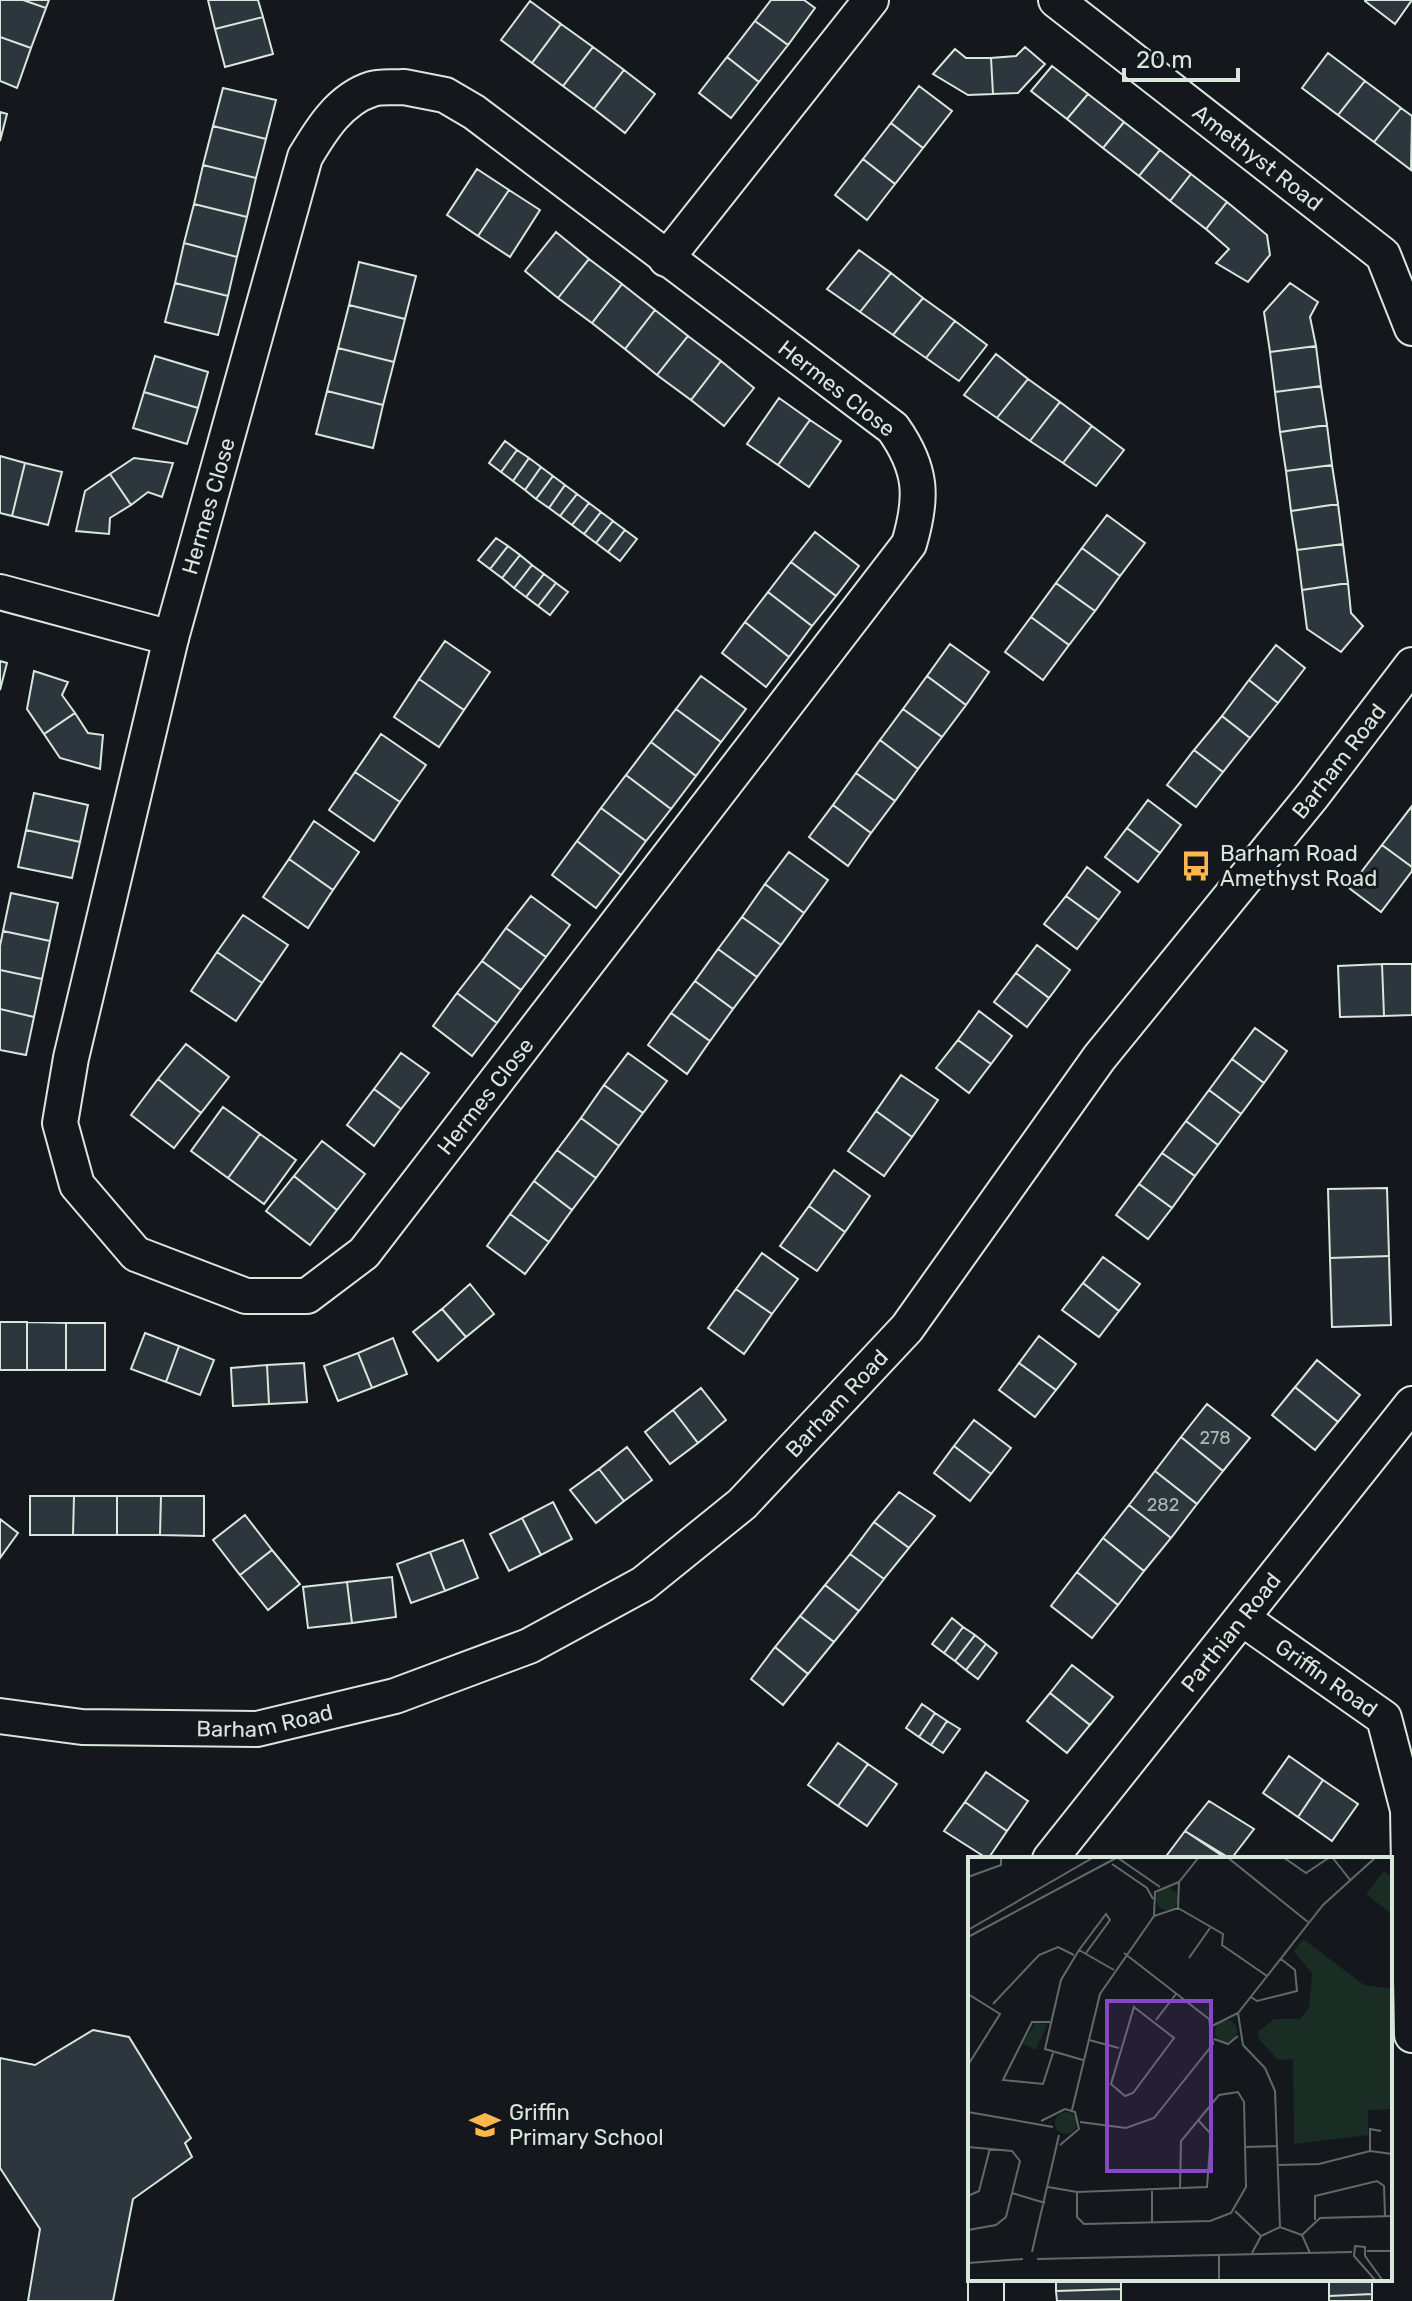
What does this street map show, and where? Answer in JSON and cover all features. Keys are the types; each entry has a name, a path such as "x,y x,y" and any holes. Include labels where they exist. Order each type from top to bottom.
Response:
{"street":[{"path":"666,259 871,0"},
{"name":"Amethyst Road","path":"1056,0 1397,256 1412,328"},
{"name":"Hermes Close","path":"404,87 445,95 474,112 893,428 909,450 917,479 919,511 909,544 364,1253 307,1296 246,1296 136,1254 77,1185 60,1123 71,1058 171,638 305,157 321,130 341,107 372,89 404,87"},
{"path":"0,592 171,638"},
{"name":"Barham Road","path":"0,1716 82,1727 257,1729 395,1696 529,1646 643,1584 742,1504 907,1328 1099,1058 1313,795 1412,665"},
{"name":"Parthian Road","path":"1052,1857 1412,1404"},
{"name":"Griffin Road","path":"1243,1619 1384,1718 1408,1810 1412,2035"}],"building":[{"path":"0,0 23,0 46,8 31,48 0,37"},
{"path":"23,0 49,0 46,8"},
{"path":"208,0 258,0 263,17 215,29"},
{"path":"771,0 804,0 815,8 788,45 755,21"},
{"path":"1365,0 1412,0 1395,24 1365,1"},
{"path":"530,1 561,24 532,63 501,40"},
{"path":"263,17 273,54 225,67 215,29"},
{"path":"755,21 788,45 759,82 727,57"},
{"path":"561,24 593,47 563,86 532,63"},
{"path":"0,37 31,48 17,88 0,81"},
{"path":"593,47 624,70 594,109 563,86"},
{"path":"1025,47 1045,64 1018,93 993,94 991,58 1016,56"},
{"path":"955,49 966,58 991,58 993,94 968,95 933,74"},
{"path":"1328,53 1365,81 1338,115 1302,88"},
{"path":"727,57 759,82 731,118 699,93"},
{"path":"1052,66 1088,94 1067,119 1031,91"},
{"path":"624,70 655,94 625,133 594,109"},
{"path":"1365,81 1401,108 1374,142 1338,115"},
{"path":"919,86 952,111 923,148 891,123"},
{"path":"223,88 276,100 266,139 213,126"},
{"path":"1088,94 1124,122 1103,148 1067,119"},
{"path":"1401,108 1412,116 1411,170 1374,142"},
{"path":"0,112 7,114 0,141"},
{"path":"1124,122 1160,150 1139,176 1103,148"},
{"path":"891,123 923,148 895,184 863,159"},
{"path":"213,126 266,139 256,178 203,165"},
{"path":"1160,150 1191,174 1170,201 1139,176"},
{"path":"863,159 895,184 867,220 835,195"},
{"path":"203,165 256,178 247,217 194,204"},
{"path":"477,169 509,190 478,236 447,215"},
{"path":"1191,174 1227,202 1206,229 1170,201"},
{"path":"509,190 540,210 510,257 478,236"},
{"path":"1227,202 1267,235 1270,255 1248,282 1216,263 1229,249 1206,229"},
{"path":"194,204 247,217 237,257 184,243"},
{"path":"556,232 589,259 558,298 525,271"},
{"path":"184,243 237,257 228,296 175,283"},
{"path":"859,250 891,273 860,312 827,289"},
{"path":"589,259 622,284 592,323 558,298"},
{"path":"359,262 416,276 405,319 349,305"},
{"path":"891,273 923,298 893,335 860,312"},
{"path":"175,283 228,296 218,335 165,322"},
{"path":"1290,283 1318,302 1310,317 1316,346 1270,352 1264,312"},
{"path":"622,284 655,310 625,349 592,323"},
{"path":"923,298 955,321 926,358 893,335"},
{"path":"349,305 405,319 394,362 338,348"},
{"path":"655,310 688,336 657,375 625,349"},
{"path":"955,321 987,345 959,381 926,358"},
{"path":"688,336 721,361 691,400 657,375"},
{"path":"1316,346 1321,386 1275,392 1270,352"},
{"path":"338,348 394,362 383,405 327,391"},
{"path":"996,354 1028,379 997,418 964,395"},
{"path":"155,356 208,372 198,408 144,392"},
{"path":"721,361 754,388 724,426 691,400"},
{"path":"1028,379 1060,402 1030,441 997,418"},
{"path":"1321,386 1327,425 1280,432 1275,392"},
{"path":"327,391 383,405 373,448 316,434"},
{"path":"144,392 198,408 187,444 133,428"},
{"path":"779,398 810,420 778,465 747,444"},
{"path":"1060,402 1092,426 1063,463 1030,441"},
{"path":"810,420 841,441 809,487 778,465"},
{"path":"1327,425 1332,465 1286,471 1280,432"},
{"path":"1092,426 1124,450 1096,486 1063,463"},
{"path":"505,441 517,450 501,472 489,463"},
{"path":"517,450 529,458 513,481 501,472"},
{"path":"0,456 25,463 12,516 0,513"},
{"path":"134,458 173,463 162,497 148,492 131,505 110,474"},
{"path":"529,458 541,467 525,490 513,481"},
{"path":"25,463 62,472 48,525 12,516"},
{"path":"1332,465 1338,504 1291,511 1286,471"},
{"path":"541,467 553,476 536,499 525,490"},
{"path":"110,474 131,505 110,518 109,534 76,531 85,491"},
{"path":"553,476 565,485 549,508 536,499"},
{"path":"565,485 577,494 560,516 549,508"},
{"path":"577,494 589,503 572,525 560,516"},
{"path":"589,503 601,512 584,534 572,525"},
{"path":"1338,504 1343,544 1297,550 1291,511"},
{"path":"601,512 613,521 596,543 584,534"},
{"path":"1107,515 1145,543 1120,576 1082,548"},
{"path":"613,521 625,530 608,552 596,543"},
{"path":"625,530 637,539 620,561 608,552"},
{"path":"815,532 859,566 836,596 791,562"},
{"path":"496,538 508,546 490,569 478,560"},
{"path":"1343,544 1348,583 1302,590 1297,550"},
{"path":"508,546 520,555 502,578 490,569"},
{"path":"1082,548 1120,576 1095,611 1056,583"},
{"path":"520,555 532,565 514,588 502,578"},
{"path":"791,562 836,596 812,626 768,592"},
{"path":"532,565 544,574 526,597 514,588"},
{"path":"544,574 556,583 538,606 526,597"},
{"path":"556,583 568,592 550,615 538,606"},
{"path":"1056,583 1095,611 1069,645 1031,617"},
{"path":"1348,583 1351,613 1363,626 1341,652 1307,629 1302,590"},
{"path":"768,592 812,626 789,657 745,622"},
{"path":"1031,617 1069,645 1043,680 1005,652"},
{"path":"745,622 789,657 766,687 722,653"},
{"path":"445,641 490,672 464,710 419,679"},
{"path":"950,644 989,672 966,705 927,676"},
{"path":"1276,645 1305,668 1278,703 1249,680"},
{"path":"0,661 7,663 0,690"},
{"path":"34,671 68,682 62,695 75,713 44,734 27,709"},
{"path":"701,676 746,709 721,742 676,709"},
{"path":"927,676 966,705 942,737 903,709"},
{"path":"419,679 464,710 439,747 394,717"},
{"path":"1249,680 1278,703 1250,738 1222,716"},
{"path":"676,709 721,742 696,776 651,742"},
{"path":"903,709 942,737 918,769 880,740"},
{"path":"75,713 88,733 103,735 100,769 60,758 44,734"},
{"path":"1222,716 1250,738 1223,772 1194,750"},
{"path":"381,734 426,765 400,802 355,772"},
{"path":"880,740 918,769 895,801 856,773"},
{"path":"651,742 696,776 671,809 626,775"},
{"path":"1194,750 1223,772 1196,807 1167,785"},
{"path":"355,772 400,802 374,841 329,810"},
{"path":"856,773 895,801 871,833 833,805"},
{"path":"626,775 671,809 646,841 601,808"},
{"path":"34,793 88,805 80,842 26,830"},
{"path":"1148,800 1181,825 1160,853 1127,828"},
{"path":"833,805 871,833 848,866 809,837"},
{"path":"1412,806 1412,867 1382,845"},
{"path":"601,808 646,841 621,875 577,841"},
{"path":"314,821 359,852 333,890 289,859"},
{"path":"1127,828 1160,853 1138,882 1105,857"},
{"path":"26,830 80,842 72,878 18,867"},
{"path":"577,841 621,875 596,908 552,875"},
{"path":"1382,845 1412,867 1412,871 1381,912 1349,888"},
{"path":"789,852 828,880 804,913 765,884"},
{"path":"289,859 333,890 308,928 263,897"},
{"path":"1087,867 1120,892 1099,920 1066,896"},
{"path":"765,884 804,913 781,945 742,917"},
{"path":"11,893 58,903 50,941 3,931"},
{"path":"531,896 570,925 546,957 506,928"},
{"path":"1066,896 1099,920 1077,949 1044,924"},
{"path":"243,915 288,945 262,983 217,952"},
{"path":"742,917 781,945 757,977 718,949"},
{"path":"506,928 546,957 521,990 482,961"},
{"path":"3,931 50,941 42,979 0,970"},
{"path":"1037,945 1070,970 1049,998 1016,973"},
{"path":"718,949 757,977 733,1009 695,981"},
{"path":"217,952 262,983 236,1021 191,991"},
{"path":"482,961 521,990 497,1023 457,993"},
{"path":"1382,964 1384,1016 1340,1017 1338,966"},
{"path":"1382,964 1412,964 1412,1015 1384,1016"},
{"path":"0,970 42,979 34,1017 0,1009"},
{"path":"1016,973 1049,998 1027,1027 994,1002"},
{"path":"695,981 733,1009 710,1041 671,1013"},
{"path":"457,993 497,1023 472,1056 433,1026"},
{"path":"0,1009 34,1017 26,1055 0,1050"},
{"path":"979,1011 1012,1036 991,1064 958,1040"},
{"path":"671,1013 710,1041 687,1074 648,1045"},
{"path":"1255,1028 1287,1051 1264,1083 1232,1059"},
{"path":"958,1040 991,1064 969,1093 936,1068"},
{"path":"186,1044 229,1077 201,1113 158,1079"},
{"path":"401,1053 429,1073 401,1109 374,1089"},
{"path":"628,1053 667,1081 643,1113 604,1085"},
{"path":"1232,1059 1264,1083 1241,1114 1209,1090"},
{"path":"901,1075 938,1100 912,1137 876,1111"},
{"path":"158,1079 201,1113 174,1148 131,1115"},
{"path":"604,1085 643,1113 619,1146 581,1118"},
{"path":"374,1089 401,1109 374,1146 347,1125"},
{"path":"1209,1090 1241,1114 1218,1145 1186,1121"},
{"path":"223,1107 260,1134 228,1178 191,1151"},
{"path":"876,1111 912,1137 884,1176 848,1151"},
{"path":"581,1118 619,1146 596,1178 557,1150"},
{"path":"1186,1121 1218,1145 1195,1176 1162,1153"},
{"path":"260,1134 296,1160 264,1204 228,1178"},
{"path":"322,1141 365,1174 337,1210 294,1176"},
{"path":"557,1150 596,1178 572,1210 534,1181"},
{"path":"1162,1153 1195,1176 1172,1208 1139,1184"},
{"path":"834,1170 870,1196 845,1232 809,1206"},
{"path":"294,1176 337,1210 310,1245 266,1211"},
{"path":"534,1181 572,1210 549,1242 510,1214"},
{"path":"1139,1184 1172,1208 1148,1239 1116,1215"},
{"path":"1387,1188 1389,1256 1330,1258 1328,1189"},
{"path":"809,1206 845,1232 817,1271 780,1246"},
{"path":"510,1214 549,1242 525,1274 487,1246"},
{"path":"762,1253 798,1279 772,1314 736,1289"},
{"path":"1389,1256 1391,1325 1332,1327 1330,1258"},
{"path":"1103,1257 1140,1284 1119,1311 1083,1283"},
{"path":"1083,1283 1119,1311 1099,1337 1062,1310"},
{"path":"470,1284 494,1314 466,1337 442,1309"},
{"path":"736,1289 772,1314 744,1354 708,1328"},
{"path":"442,1309 466,1337 438,1361 413,1332"},
{"path":"0,1322 27,1322 27,1370 0,1370"},
{"path":"27,1322 66,1323 66,1370 27,1370"},
{"path":"66,1323 105,1323 105,1370 66,1370"},
{"path":"145,1333 179,1346 166,1382 131,1369"},
{"path":"1039,1336 1076,1364 1056,1390 1019,1363"},
{"path":"393,1338 407,1374 372,1388 358,1353"},
{"path":"179,1346 214,1360 200,1395 166,1382"},
{"path":"358,1353 372,1388 338,1401 324,1366"},
{"path":"1317,1360 1360,1395 1338,1422 1295,1387"},
{"path":"304,1363 307,1402 269,1404 267,1365"},
{"path":"1019,1363 1056,1390 1035,1417 999,1390"},
{"path":"267,1365 269,1404 233,1406 231,1368"},
{"path":"1295,1387 1338,1422 1315,1450 1272,1415"},
{"path":"701,1388 726,1420 698,1443 673,1410"},
{"path":"1207,1404 1250,1438 1223,1471 1181,1437"},
{"path":"673,1410 698,1443 670,1464 645,1432"},
{"path":"974,1420 1011,1448 991,1474 954,1446"},
{"path":"1181,1437 1223,1471 1197,1504 1155,1471"},
{"path":"954,1446 991,1474 970,1501 934,1473"},
{"path":"627,1447 652,1480 624,1501 599,1469"},
{"path":"599,1469 624,1501 596,1523 570,1490"},
{"path":"1155,1471 1197,1504 1171,1538 1129,1505"},
{"path":"899,1492 935,1516 909,1548 874,1522"},
{"path":"30,1496 74,1496 73,1535 30,1535"},
{"path":"74,1496 117,1496 117,1535 73,1535"},
{"path":"117,1496 161,1496 160,1535 117,1535"},
{"path":"161,1496 204,1496 204,1536 160,1535"},
{"path":"553,1502 572,1539 541,1555 522,1518"},
{"path":"1129,1505 1171,1538 1144,1571 1103,1538"},
{"path":"245,1515 272,1550 240,1575 213,1540"},
{"path":"522,1518 541,1555 509,1571 490,1534"},
{"path":"0,1519 18,1533 0,1558"},
{"path":"874,1522 909,1548 884,1579 850,1554"},
{"path":"1103,1538 1144,1571 1118,1605 1077,1572"},
{"path":"463,1540 478,1578 445,1591 430,1552"},
{"path":"272,1550 300,1584 268,1610 240,1575"},
{"path":"430,1552 445,1591 411,1603 397,1564"},
{"path":"850,1554 884,1579 859,1611 825,1585"},
{"path":"1077,1572 1118,1605 1092,1638 1051,1606"},
{"path":"392,1577 396,1617 352,1623 347,1582"},
{"path":"347,1582 352,1623 308,1628 303,1587"},
{"path":"825,1585 859,1611 834,1642 800,1616"},
{"path":"800,1616 834,1642 808,1674 775,1647"},
{"path":"952,1618 963,1627 944,1653 932,1644"},
{"path":"963,1627 975,1635 955,1661 944,1653"},
{"path":"975,1635 986,1644 966,1670 955,1661"},
{"path":"986,1644 997,1653 978,1679 966,1670"},
{"path":"775,1647 808,1674 783,1705 751,1679"},
{"path":"1072,1665 1113,1697 1090,1725 1050,1693"},
{"path":"1050,1693 1090,1725 1067,1753 1027,1721"},
{"path":"922,1704 935,1713 919,1737 906,1728"},
{"path":"935,1713 947,1721 931,1745 919,1737"},
{"path":"947,1721 960,1729 943,1753 931,1745"},
{"path":"838,1743 868,1764 838,1806 808,1785"},
{"path":"1289,1756 1323,1780 1298,1817 1263,1793"},
{"path":"868,1764 897,1784 867,1826 838,1806"},
{"path":"986,1772 1028,1801 1007,1831 965,1802"},
{"path":"1323,1780 1358,1804 1332,1841 1298,1817"},
{"path":"1209,1801 1254,1829 1233,1857 1185,1831"},
{"path":"965,1802 1007,1831 989,1857 985,1857 944,1831"},
{"path":"1185,1831 1224,1857 1166,1857"},
{"path":"93,2030 129,2037 191,2138 185,2143 192,2157 133,2199 113,2301 28,2301 40,2229 0,2168 0,2058 35,2065"},
{"path":"1056,2281 1121,2281 1121,2289 1056,2291"},
{"path":"1329,2281 1372,2281 1372,2294 1329,2296"},
{"path":"1121,2289 1121,2301 1057,2301 1056,2291"},
{"path":"1372,2294 1372,2301 1329,2301 1329,2296"}],"place":[{"name":"Barham Road Amethyst Road","path":"1196,866"},
{"name":"Griffin Primary School","path":"485,2125"}]}
